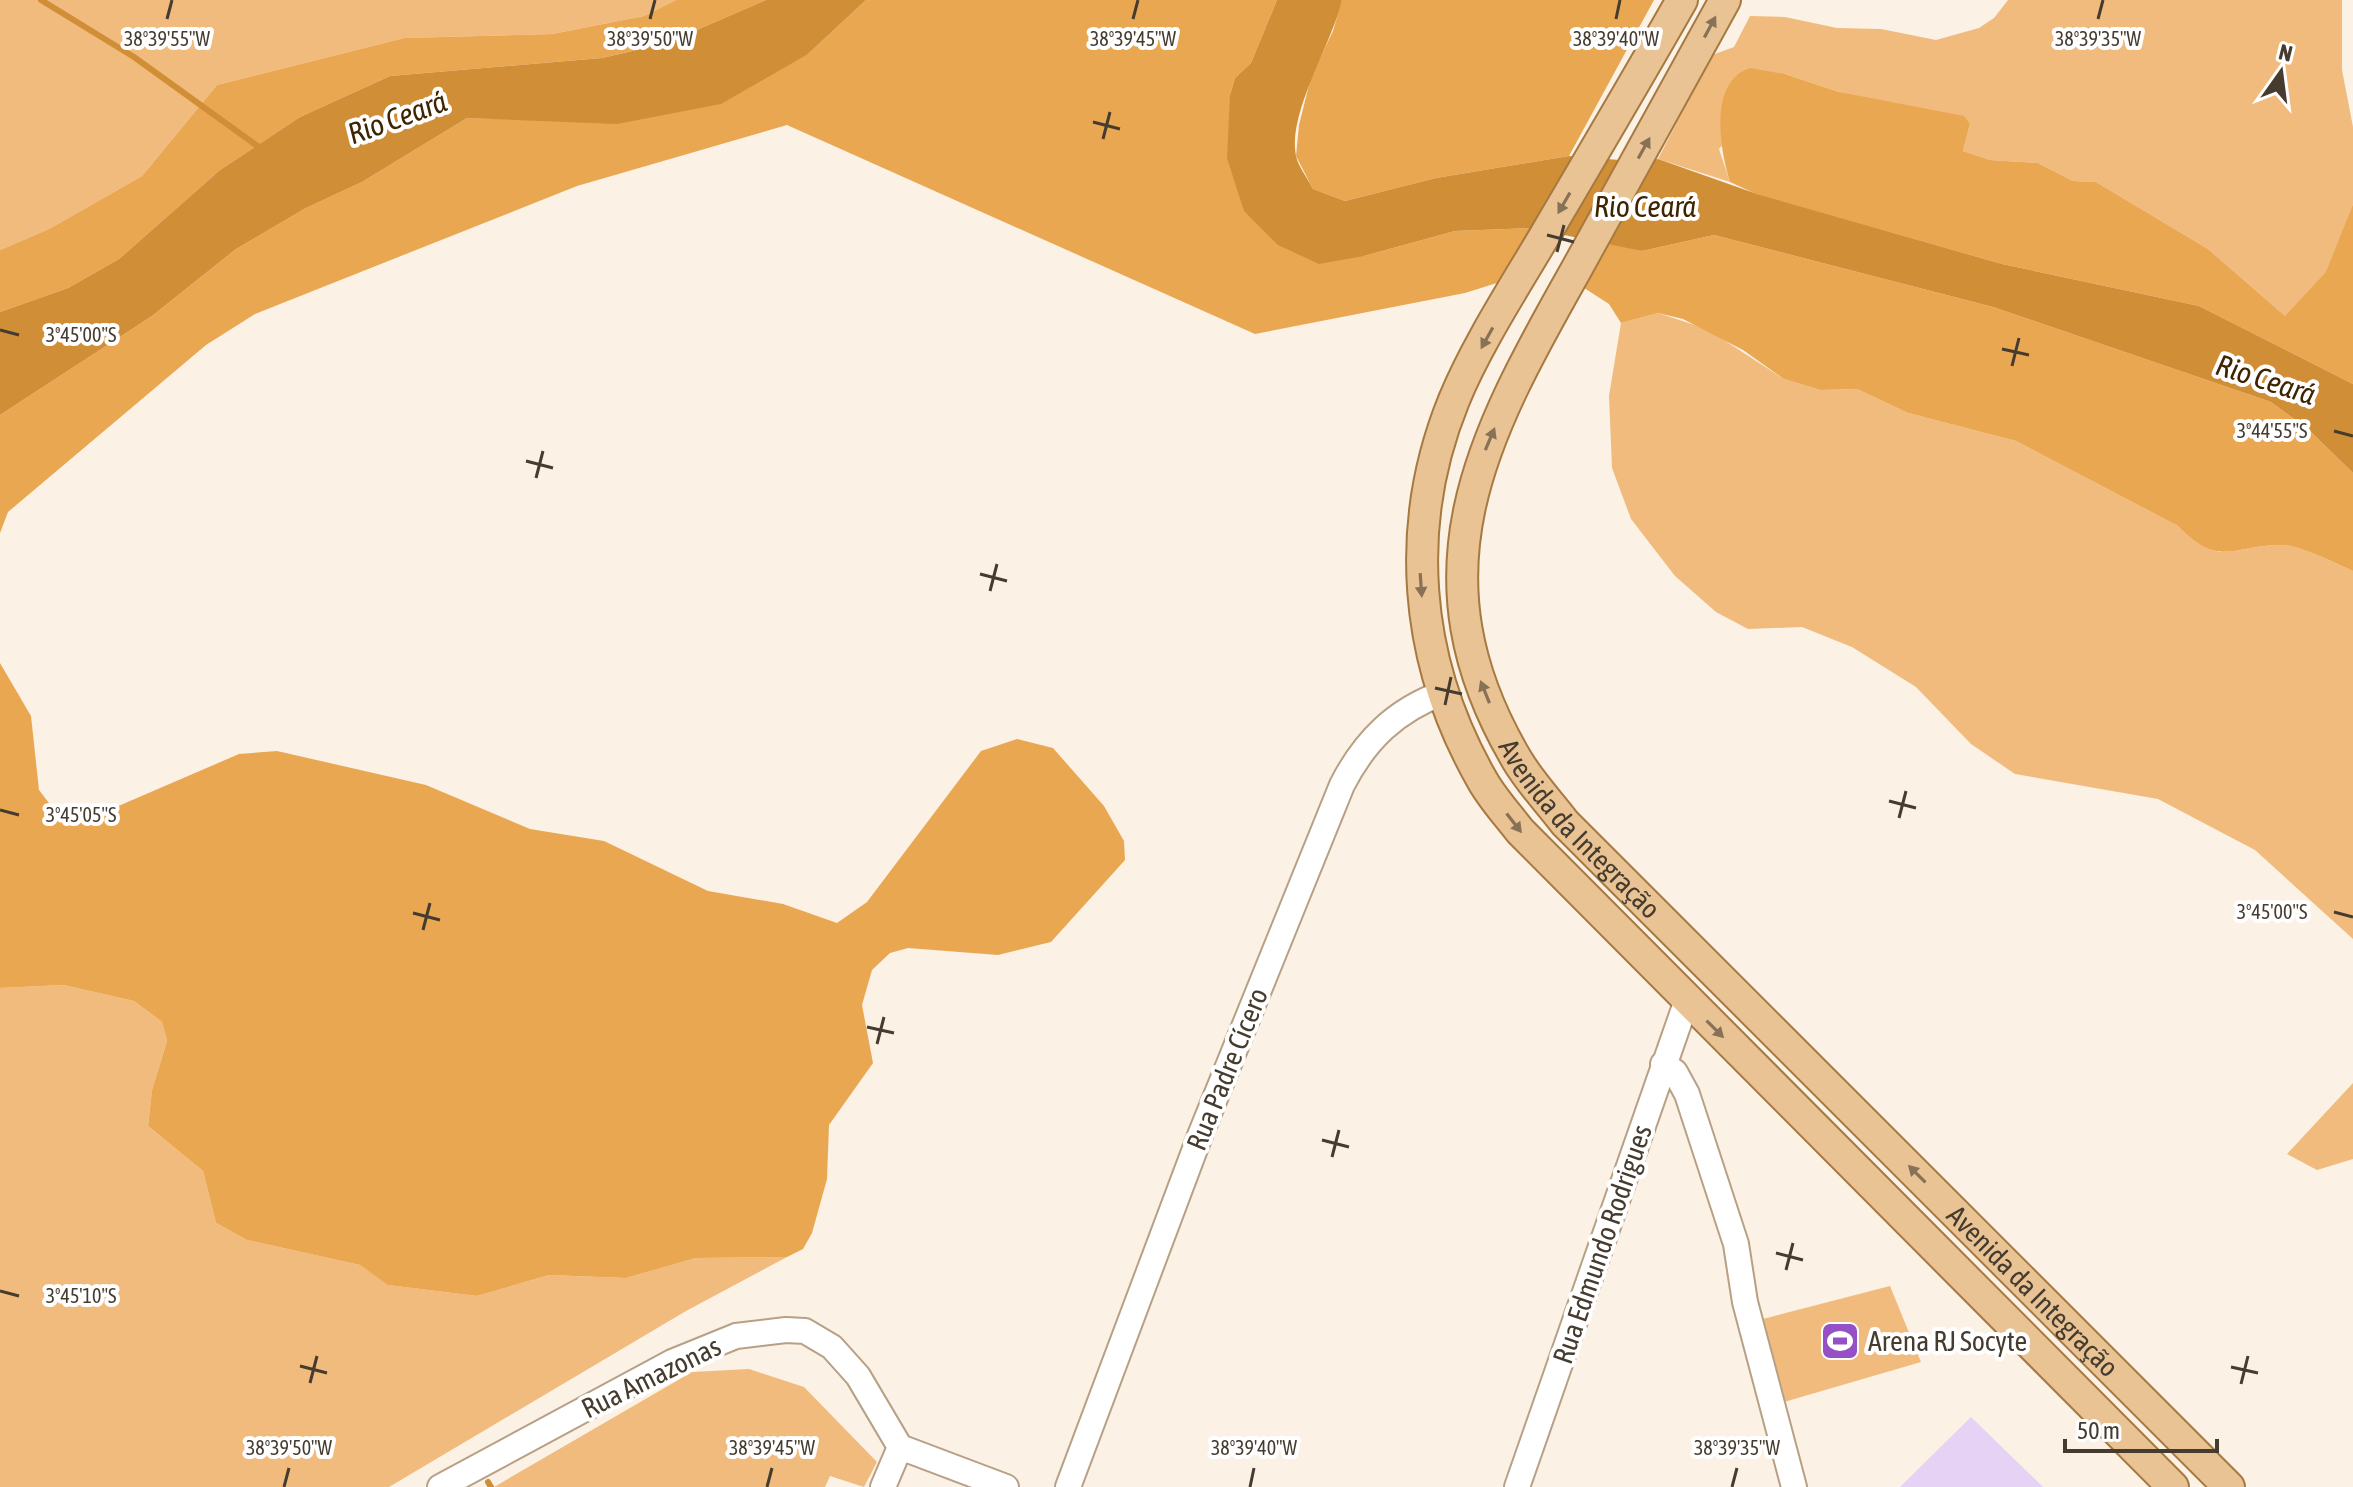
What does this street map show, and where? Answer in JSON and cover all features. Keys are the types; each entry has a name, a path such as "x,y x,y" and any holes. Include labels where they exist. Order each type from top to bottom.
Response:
{"main road":[{"name":"Avenida da Integração","path":"1682,0 1525,269 1455,398 1425,495 1420,544 1421,590 1435,669 1455,728 1482,780 1520,831 2173,1487"},
{"name":"Avenida da Integração","path":"1725,0 1532,348 1485,448 1464,524 1463,601 1470,650 1482,686 1519,763 1565,823 2229,1487"},
{"path":"1632,944 1658,915"}],"street":[{"name":"Rua Padre Cícero","path":"1068,1487 1201,1133 1342,785 1355,758 1388,722 1405,709 1443,693"},
{"name":"Rua Edmundo Rodrigues","path":"1517,1487 1687,1000"},
{"path":"1663,1064 1675,1072 1687,1094 1736,1244 1745,1302 1794,1487"},
{"name":"Rua Amazonas","path":"440,1487 672,1362 736,1336 761,1332 805,1331 832,1347 858,1376 900,1447"},
{"path":"883,1487 900,1447 1006,1487"}],"shaded area":[{"path":"0,0 676,0 644,16 552,34 404,38 217,85 142,176 49,229 0,250"},
{"path":"676,0 766,0 667,43 602,58 390,76 300,117 220,170 119,259 68,288 0,312 0,250 49,229 142,176 217,85 404,38 552,34 644,16"},
{"path":"866,0 1277,0 1251,63 1235,78 1230,95 1364,256 1455,231 1530,228 1500,282 1465,293 1255,334 787,125 577,186 255,314 206,345 8,512 0,533 0,415 152,316 236,249 306,208 362,182 467,118 531,120 808,54"},
{"path":"1342,0 1654,0 1569,156 1436,178 1345,201 1313,189 1296,156 1299,125 1311,77 1333,31"},
{"path":"2008,0 2342,0 2342,70 2353,127 2353,204 2327,272 2286,317 2208,249 2096,182 2073,181 2038,163 1990,160 1963,151 1970,124 1839,92 1785,74 1719,149 1730,182 1658,159 1712,55 1734,47 1750,16 1785,17 1837,28 1881,29 1936,40 1979,28 1994,18"},
{"path":"1750,68 1785,74 1839,92 1964,116 1970,124 1963,151 1990,160 2038,163 2073,181 2096,182 2208,249 2285,316 2326,272 2353,204 2353,384 2199,306 2002,264 1756,194 1730,182 1723,153 1720,118 1728,87 1737,75"},
{"path":"1714,235 1993,307 2271,402 2309,430 2353,473 2353,571 2289,546 2227,552 2205,547 2178,526 2016,441 1908,413 1857,389 1820,390 1784,379 1743,350 1683,319 1658,313 1621,323 1609,304 1581,286 1608,242 1642,251"},
{"path":"1658,313 1707,329 1784,379 1820,390 1857,389 1908,413 2016,441 2178,526 2205,547 2227,552 2289,546 2353,571 2353,939 2255,850 2158,799 2015,774 1971,744 1916,687 1852,647 1802,627 1748,629 1716,612 1675,576 1631,519 1612,468 1609,396 1621,323"},
{"path":"0,663 31,716 39,790 62,820 79,823 239,754 277,751 426,785 530,829 604,841 708,891 783,904 837,923 867,902 981,751 1017,739 1053,748 1104,806 1124,841 1125,860 1051,942 998,955 908,948 890,953 872,970 862,1005 873,1063 829,1125 827,1179 812,1233 803,1249 787,1257 696,1258 626,1278 549,1275 477,1296 388,1285 360,1265 247,1240 216,1223 203,1171 148,1126 152,1090 167,1041 162,1022 134,1001 63,985 0,988"},
{"path":"63,985 134,1001 162,1022 167,1041 152,1090 148,1126 203,1171 216,1223 247,1240 360,1265 389,1285 477,1296 549,1275 626,1278 696,1258 787,1257 686,1311 389,1487 0,1487 0,988"},
{"path":"2353,1083 2353,1159 2317,1170 2287,1154"},
{"name":"Arena RJ Socyte","path":"1890,1286 1921,1362 1784,1402 1763,1319"},
{"path":"749,1369 804,1387 877,1462 864,1487 830,1476 825,1487 494,1487 692,1372"}],"water":[{"name":"Rio Ceará","path":"766,0 866,0 808,54 721,104 617,124 467,118 362,182 306,208 236,249 152,316 0,415 0,312 68,288 119,259 220,170 300,117 390,76 602,58 667,43"},
{"name":"Rio Ceará","path":"1277,0 1342,0 1298,119 1296,156 1313,189 1345,201 1436,178 1569,156 1645,162 1658,159 1757,194 2002,264 2199,306 2353,384 2353,473 2309,430 2271,402 1993,307 1714,235 1642,251 1530,228 1455,231 1364,256 1319,264 1278,245 1244,211 1227,158 1230,95 1235,78 1251,63"}],"building":[{"path":"1971,1417 2043,1487 1900,1487"}],"waterway":[{"path":"41,0 134,57 263,150"},
{"path":"488,1482 491,1487"}],"place":[{"name":"Arena RJ Socyte","path":"1840,1341"}]}
